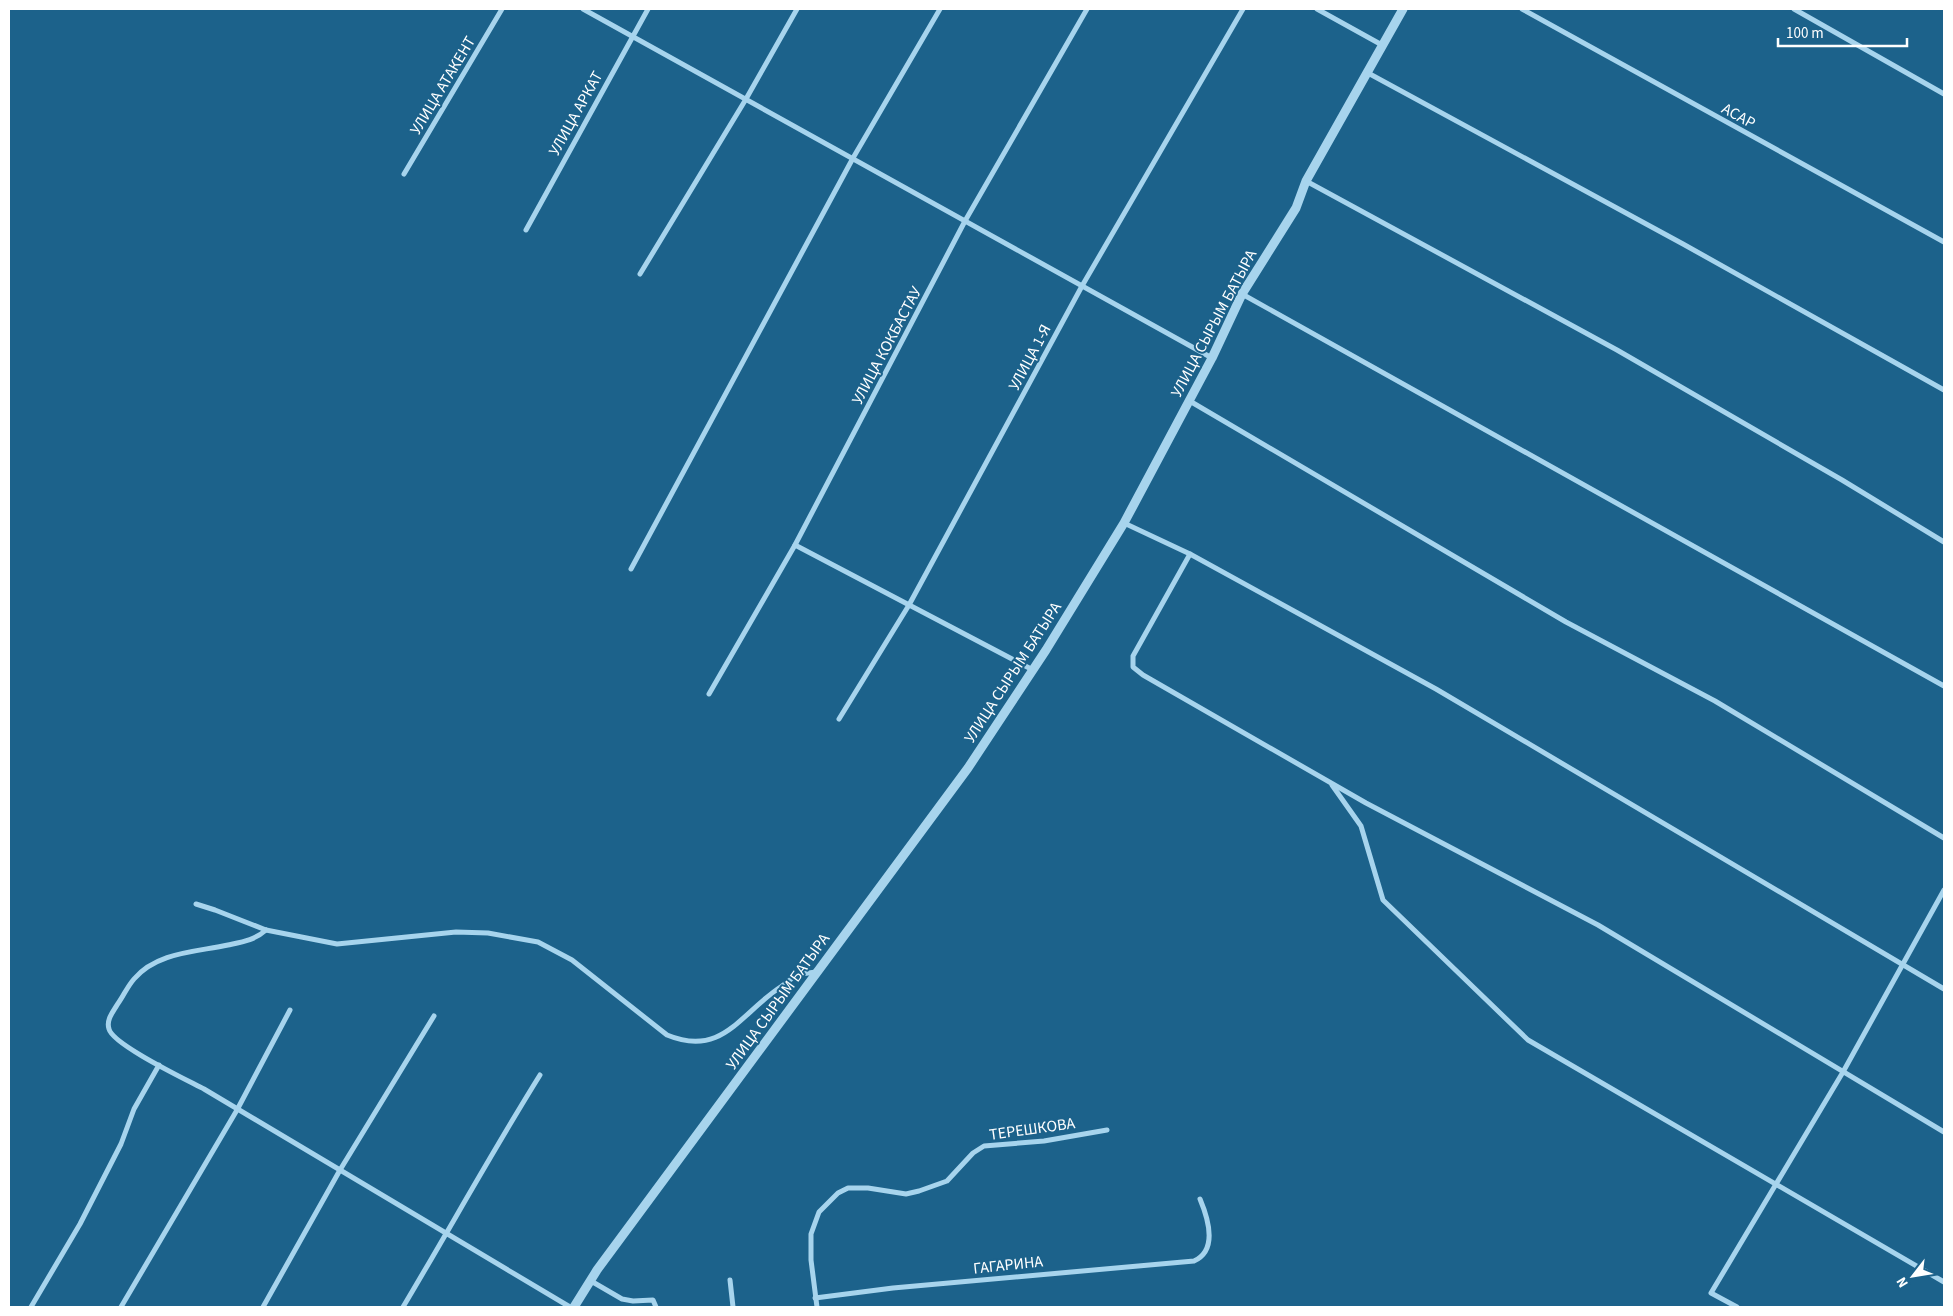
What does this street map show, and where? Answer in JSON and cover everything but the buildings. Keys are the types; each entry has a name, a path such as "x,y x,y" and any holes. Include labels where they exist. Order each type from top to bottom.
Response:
{"street":[{"name":"УЛИЦА АТАКЕНТ","path":"404,174 502,9"},
{"path":"583,9 1212,358"},
{"name":"УЛИЦА АРКАТ","path":"526,230 648,9"},
{"path":"640,274 746,99 797,9"},
{"path":"631,569 853,158 940,9"},
{"name":"УЛИЦА КОКБАСТАУ","path":"709,694 795,545 965,221 1088,9"},
{"name":"УЛИЦА 1-Я","path":"839,719 909,606 1082,286 1243,9"},
{"path":"1318,9 1382,45"},
{"name":"УЛИЦА СЫРЫМ БАТЫРА","path":"574,1307 590,1281 968,768 1032,670 1124,523 1212,358 1242,294 1296,208 1306,181 1403,9"},
{"name":"АСАР","path":"1522,9 1944,242"},
{"path":"1794,9 1944,94"},
{"path":"1368,73 1683,244 1944,390"},
{"path":"1306,181 1617,350 1842,480 1944,542"},
{"path":"1242,294 1944,686"},
{"path":"1188,400 1566,622 1715,701 1944,838"},
{"path":"1124,523 1190,554 1436,688 1944,989"},
{"path":"795,545 1032,670"},
{"path":"1190,554 1133,656 1133,667 1143,675 1330,783 1598,925 1944,1132"},
{"path":"1330,783 1360,826 1383,900 1528,1040 1944,1282"},
{"path":"1737,1307 1711,1293 1843,1072 1944,890"},
{"path":"196,904 266,930 337,944 456,932 488,933 538,942 572,960 667,1035 684,1042 705,1042 718,1036 733,1026 770,993 798,975 817,972"},
{"path":"266,930 258,937 245,941 182,952 163,959 134,979 110,1016 108,1027 118,1040 159,1065 204,1089 570,1307"},
{"path":"121,1307 237,1110 290,1010"},
{"path":"263,1307 340,1170 434,1016"},
{"path":"31,1307 80,1224 121,1144 134,1109 159,1065"},
{"path":"403,1307 447,1234 492,1153 540,1076"},
{"name":"ТЕРЕШКОВА","path":"815,1298 810,1244 813,1224 826,1203 838,1193 848,1188 868,1188 906,1194 919,1191 948,1181 973,1153 984,1146 1044,1141 1107,1130"},
{"name":"ГАГАРИНА","path":"815,1298 893,1288 1096,1268 1186,1263 1202,1257 1208,1249 1205,1212 1200,1200"},
{"path":"730,1280 733,1307"},
{"path":"590,1281 622,1299 633,1301 653,1300 656,1305"},
{"path":"815,1298 817,1307"}]}
